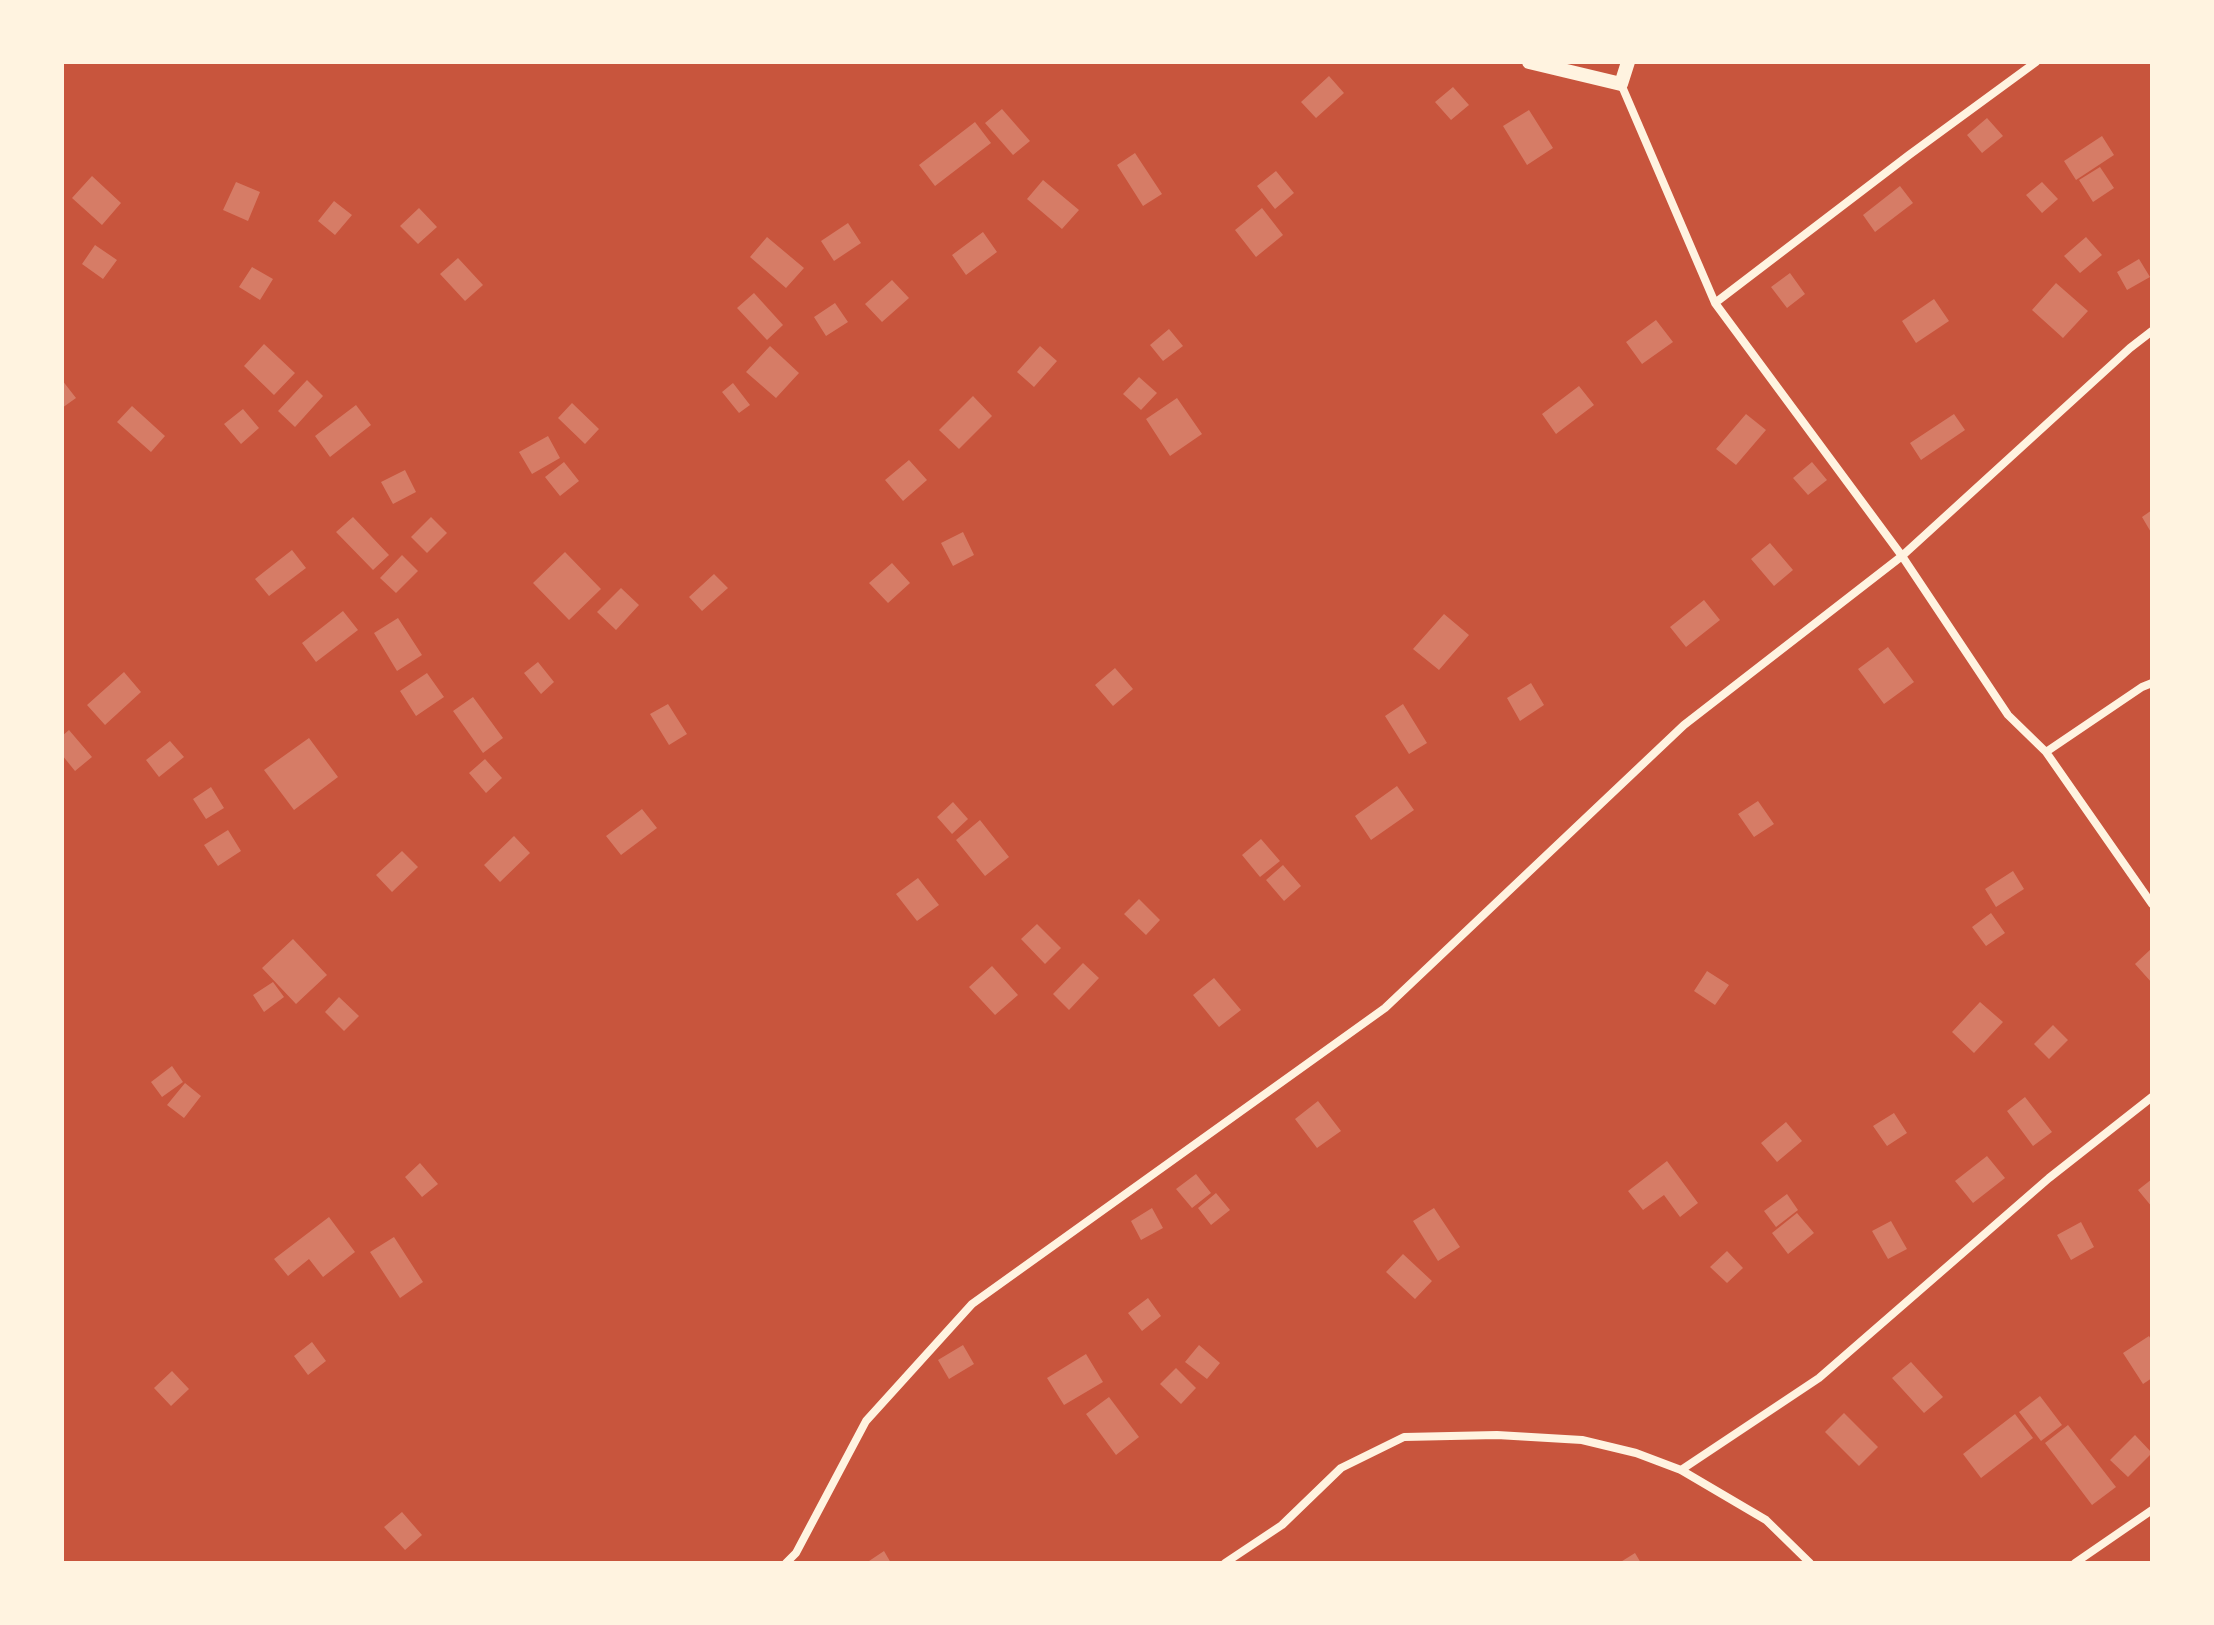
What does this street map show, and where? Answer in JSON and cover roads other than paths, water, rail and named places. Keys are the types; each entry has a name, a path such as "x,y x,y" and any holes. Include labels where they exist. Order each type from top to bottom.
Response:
{"street":[{"path":"1529,62 1621,84"},
{"path":"1628,62 1621,84 1715,303 1902,556 2008,715 2046,752 2152,904"},
{"path":"1715,303 2036,62"},
{"path":"786,1563 796,1553 866,1421 972,1304 1385,1008 1684,725 1902,556 2152,331"},
{"path":"2046,752 2152,683"},
{"path":"1681,1470 1819,1378 2049,1178 2152,1097"},
{"path":"1225,1563 1282,1525 1341,1468 1404,1437 1497,1435 1582,1440 1636,1453 1681,1470 1766,1520 1810,1563"},
{"path":"2075,1563 2152,1510"}]}
